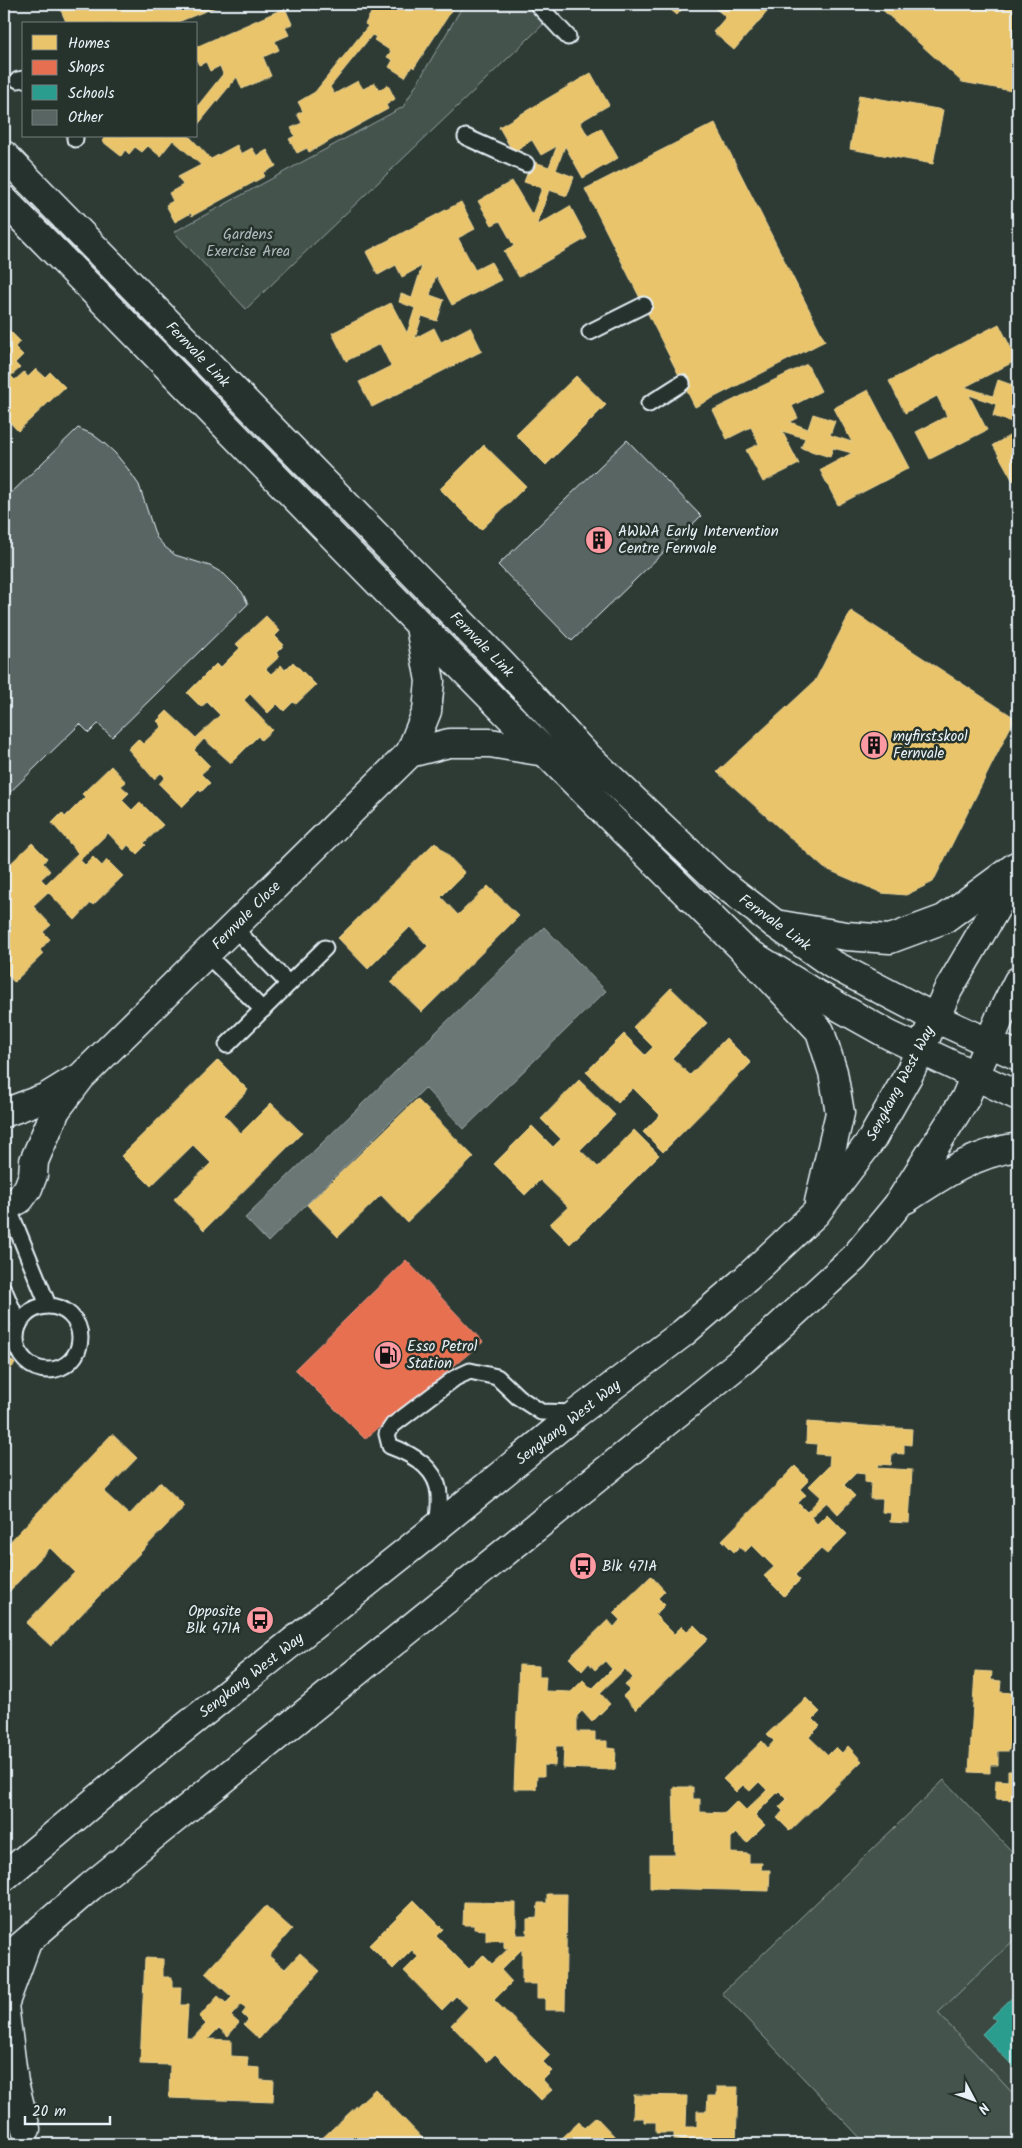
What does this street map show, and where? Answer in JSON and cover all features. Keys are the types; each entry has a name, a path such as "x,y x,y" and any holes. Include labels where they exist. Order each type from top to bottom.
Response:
{"main road":[{"name":"Fernvale Link","path":"4,154 501,663 583,752 717,879 775,924 832,964 935,1018 1018,1056"},
{"name":"Fernvale Link","path":"4,200 420,627 744,950 809,990 889,1035 1018,1096"},
{"name":"Fernvale Close","path":"6,1207 20,1199 28,1188 33,1175 34,1161 56,1110 80,1077 410,752 427,711 430,681 420,627"},
{"path":"410,752 449,743 490,743 545,752"},
{"path":"775,924 846,936 890,939 944,919 1018,864"},
{"name":"Sengkang West Way","path":"4,1876 149,1756 577,1413 683,1333 747,1278 816,1213 872,1139 910,1072 948,990 1018,870"},
{"path":"744,950 820,1031 832,1072 840,1113 816,1213"},
{"path":"4,1961 90,1887 743,1360 854,1258 897,1206 965,1100 988,1043 1018,981"},
{"name":"Fernvale Close","path":"4,1113 47,1097 80,1077"},
{"path":"897,1206 953,1168 999,1150 1018,1148"},
{"path":"27,1942 4,2005 14,2083 33,2136"},
{"path":"4,2110 33,2136"}],"lane":[{"path":"537,4 568,37"},
{"path":"466,137 526,164"},
{"path":"590,332 644,305"},
{"path":"649,404 682,383"},
{"path":"233,927 289,984"},
{"path":"227,1045 325,948"},
{"path":"206,954 263,1010"},
{"path":"6,1207 48,1305"},
{"path":"4,1290 19,1325"},
{"path":"48,1305 65,1310 78,1324 80,1342 73,1359 58,1369 39,1370 24,1360 16,1344 19,1325 30,1311 48,1305"},
{"path":"437,1527 439,1494 430,1470 403,1451 390,1446 387,1434 393,1425 455,1378 470,1371 497,1377 518,1396 541,1412 577,1413"}],"shaded area":[{"path":"544,927 606,991 464,1129 425,1088 268,1242 245,1218"},
{"path":"1018,1936 1018,2099 938,2013"}],"green space":[{"name":"Gardens Exercise Area","path":"464,4 535,4 552,16 246,309 174,232 403,107"},
{"path":"944,1780 1018,1858 1018,1936 938,2013 1018,2099 1018,2144 866,2144 722,1993"}],"building: Homes":[{"path":"58,4 223,4 178,22 66,22"},
{"path":"376,4 456,4 414,68 412,66 405,77 389,67 393,60 387,57 391,51 374,40 376,37 372,35 330,87 334,94 358,81 363,89 375,83 379,90 388,85 395,99 386,105 388,109 309,152 307,148 297,153 289,139 295,136 291,128 302,123 297,114 303,111 298,102 315,92 368,26 365,24"},
{"path":"664,4 686,4 677,15"},
{"path":"710,4 773,5 734,50 713,32 726,17"},
{"path":"876,4 1018,4 1018,92 962,82"},
{"path":"285,8 292,24 285,27 289,35 275,41 279,50 263,57 271,76 242,89 237,77 198,125 198,105 223,74 220,66 210,71 206,62 199,65 198,46"},
{"path":"591,73 609,105 580,122 588,136 601,128 618,158 583,178 565,146 556,170 574,177 567,196 549,190 537,224 570,206 587,238 519,277 504,251 514,246 500,221 492,225 478,201 512,181 532,215 542,188 524,182 532,161 549,167 557,146 541,155 532,140 513,152 499,127"},
{"path":"859,95 943,110 933,164 850,149"},
{"path":"715,123 825,341 695,407 585,189"},
{"path":"104,138 191,138 211,159 237,145 241,154 252,148 257,156 267,150 276,166 263,173 265,176 192,216 191,213 175,222 166,205 173,201 169,193 183,185 178,177 201,165 173,140 160,156 148,146 142,152 135,147 129,154 125,150 121,156 102,141"},
{"path":"461,202 475,229 458,238 475,270 491,262 501,280 452,305 436,275 430,295 444,300 437,321 422,316 415,338 434,328 441,342 470,327 482,351 372,407 359,382 391,366 380,344 346,361 332,333 391,303 407,333 415,308 399,302 401,294 412,298 422,266 402,277 396,265 378,275 366,252"},
{"path":"999,324 1017,360 965,387 993,396 998,380 1018,387 1014,404 1018,405 1018,424 993,416 996,404 969,395 987,430 930,459 916,432 947,416 937,396 905,413 889,381"},
{"path":"5,326 20,341 15,347 23,355 15,363 20,368 11,376 15,380 24,372 28,377 36,369 45,377 50,372 65,387 18,431 4,416"},
{"path":"807,364 821,391 792,406 798,418 790,422 808,429 813,414 835,421 830,435 852,442 834,408 868,390 909,468 838,505 820,470 852,453 833,448 830,457 801,448 805,438 782,431 799,464 763,482 746,450 759,444 751,427 727,439 713,410"},
{"path":"576,376 606,405 546,465 516,435"},
{"path":"1018,431 1018,478 1013,481 993,445"},
{"path":"484,445 526,486 481,530 440,489"},
{"name":"myfirstskool Fernvale","path":"851,611 1015,718 933,882 906,895 882,893 824,868 717,772 815,681"},
{"path":"266,616 280,631 275,636 284,645 276,653 280,656 266,669 271,674 281,665 285,670 293,662 316,685 296,704 293,702 284,711 277,704 268,713 250,694 244,700 272,730 261,740 258,736 231,763 204,739 194,750 210,766 201,774 210,783 201,792 199,790 182,807 159,784 165,777 161,773 154,779 128,749 138,739 143,744 162,726 157,721 167,711 196,738 220,715 207,702 201,707 187,693 216,664 220,668 240,648 236,644"},
{"path":"111,766 126,782 121,786 129,793 122,800 132,810 140,802 163,825 144,843 146,845 137,854 128,845 124,850 108,833 80,860 85,865 93,857 102,866 107,860 123,876 93,905 91,903 75,920 48,892 33,906 51,925 43,932 50,939 40,950 43,954 14,982 4,971 4,936 12,928 7,923 4,926 4,876 6,874 4,870 32,843 47,858 43,863 50,871 41,879 46,884 78,853 52,823 62,813 65,817 85,797 82,794"},
{"path":"435,842 465,873 441,897 458,915 488,886 519,916 422,1012 391,982 428,946 410,927 368,969 338,938"},
{"path":"671,988 707,1023 672,1058 690,1075 726,1038 751,1063 663,1152 643,1132 660,1115 633,1088 618,1103 586,1072 624,1034 645,1055 653,1047 633,1027"},
{"path":"218,1060 248,1090 224,1115 241,1133 271,1103 302,1133 204,1230 174,1199 211,1163 193,1145 151,1186 121,1156"},
{"path":"579,1080 615,1115 580,1150 598,1167 634,1130 659,1155 570,1244 550,1224 568,1207 540,1180 525,1195 494,1164 532,1126 553,1147 561,1139 541,1119"},
{"path":"417,1099 474,1157 407,1222 381,1195 338,1237 307,1205"},
{"path":"4,1353 15,1364 4,1376"},
{"path":"807,1422 912,1429 911,1445 904,1444 904,1454 892,1453 891,1465 879,1464 878,1468 912,1470 909,1523 890,1522 891,1513 882,1512 883,1499 870,1499 871,1483 865,1482 865,1474 856,1473 844,1485 855,1496 838,1514 827,1502 811,1517 817,1524 827,1514 847,1534 827,1554 821,1549 795,1575 800,1580 784,1596 764,1576 774,1567 752,1545 745,1552 739,1547 734,1552 722,1540 795,1466 809,1480 800,1489 806,1495 798,1503 807,1512 821,1497 809,1486 829,1466 830,1455 816,1454 817,1444 806,1443"},
{"path":"112,1434 137,1458 104,1492 129,1515 160,1482 185,1506 51,1646 26,1623 75,1572 50,1548 4,1597 4,1548"},
{"path":"651,1576 665,1591 658,1598 665,1605 655,1615 674,1634 682,1626 687,1631 694,1625 708,1639 636,1710 623,1696 629,1690 625,1685 633,1678 625,1669 600,1693 610,1704 592,1722 582,1711 577,1716 577,1732 595,1732 595,1741 607,1741 607,1748 616,1749 615,1770 563,1768 564,1746 556,1746 555,1766 544,1765 544,1776 537,1776 536,1789 514,1789 519,1665 539,1666 539,1677 546,1677 545,1691 571,1692 583,1680 592,1689 612,1669 605,1661 595,1670 589,1663 582,1671 569,1658 608,1620 614,1627 620,1620 613,1613"},
{"path":"975,1671 992,1672 991,1680 1001,1681 1000,1692 1012,1693 1011,1713 1018,1713 1018,1744 1010,1736 1009,1751 998,1751 998,1765 990,1765 990,1773 969,1772"},
{"path":"806,1698 820,1712 813,1719 820,1726 809,1737 828,1755 836,1747 842,1753 848,1746 862,1761 790,1831 777,1818 783,1811 779,1807 787,1799 779,1791 755,1815 765,1825 747,1843 736,1833 731,1838 731,1853 749,1854 749,1863 762,1863 761,1870 770,1870 769,1891 650,1888 650,1855 675,1855 673,1787 693,1787 693,1799 700,1799 700,1812 725,1813 737,1801 746,1810 767,1790 759,1782 750,1791 743,1785 736,1792 723,1779 762,1741 768,1748 774,1741 767,1734"},
{"path":"1008,1771 1018,1771 1018,1800 995,1799 996,1780 1008,1781"},
{"path":"547,1894 567,1894 565,2010 545,2010 545,1998 537,1998 537,1984 522,1984 522,1949 501,1970 512,1982 494,2000 550,2055 543,2062 552,2071 543,2080 552,2090 541,2100 495,2054 487,2062 451,2025 468,2007 456,1996 442,2010 404,1971 418,1957 412,1950 393,1969 369,1945 414,1900 443,1929 436,1936 469,1969 483,1955 492,1964 509,1948 504,1948 504,1940 486,1941 486,1930 474,1929 474,1925 463,1925 464,1902 516,1903 516,1935 527,1935 527,1919 537,1918 538,1903 547,1903"},
{"path":"266,1906 292,1929 269,1956 285,1969 300,1953 320,1971 259,2039 244,2025 248,2020 242,2014 246,2009 241,2005 231,2016 239,2023 228,2036 219,2028 208,2039 231,2040 231,2056 248,2057 247,2067 260,2068 260,2080 274,2081 273,2102 169,2098 170,2065 140,2064 145,1958 163,1959 163,1977 172,1977 172,1987 181,1987 180,2005 188,2005 186,2038 193,2038 206,2024 199,2017 218,1996 226,2003 232,1997 205,1973"},
{"path":"717,2087 738,2087 736,2144 684,2144 688,2141 674,2140 674,2133 656,2133 656,2122 644,2122 644,2118 633,2118 634,2095 687,2096 686,2127 697,2127 697,2111 707,2111 708,2096 717,2096"},
{"path":"375,2089 428,2144 316,2144"},
{"path":"596,2117 621,2143 563,2144 559,2141 579,2122 584,2128"}],"building: Shops":[{"name":"Esso Petrol Station","path":"406,1260 483,1342 365,1439 295,1369"}],"building: Schools":[{"path":"1018,1992 1018,2069 1016,2069 982,2034 996,2020 992,2017"}],"building: Other":[{"path":"78,428 92,434 104,443 128,469 139,485 156,537 165,547 175,555 210,566 224,574 242,592 248,604 112,737 98,724 89,733 80,724 4,798 4,500"},
{"name":"AWWA Early Intervention Centre Fernvale","path":"627,440 701,516 572,641 498,565"}],"place":[{"name":"AWWA Early Intervention Centre Fernvale","path":"599,540"},
{"name":"myfirstskool Fernvale","path":"874,745"},
{"name":"Esso Petrol Station","path":"388,1355"},
{"name":"Blk 471A","path":"583,1566"},
{"name":"Opposite Blk 471A","path":"260,1620"}]}
